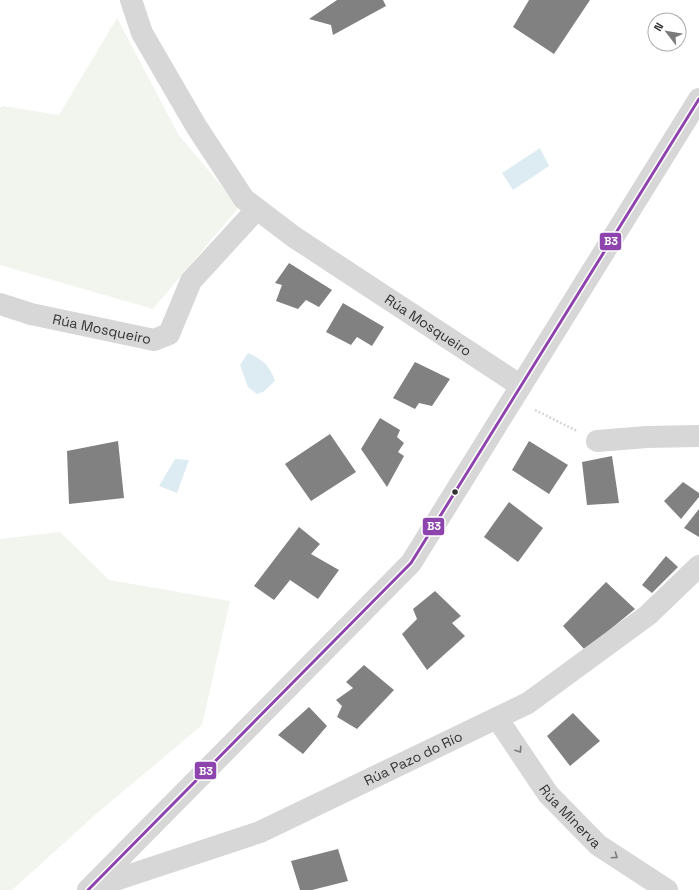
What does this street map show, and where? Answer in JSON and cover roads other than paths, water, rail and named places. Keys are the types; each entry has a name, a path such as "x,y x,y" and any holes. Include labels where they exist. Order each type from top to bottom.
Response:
{"street":[{"name":"Rúa Mosqueiro","path":"131,0 142,33 196,126 244,199 294,237 517,392"},
{"path":"90,889 411,563 699,99"},
{"name":"Rúa Mosqueiro","path":"0,304 31,314 154,340 169,334 191,281 257,209"},
{"path":"597,441 647,437 699,436"},
{"name":"Rúa Pazo do Río","path":"90,889 260,832 528,703 648,615 699,566"},
{"name":"Rúa Minerva","path":"497,718 548,794 598,845 667,890"}]}
